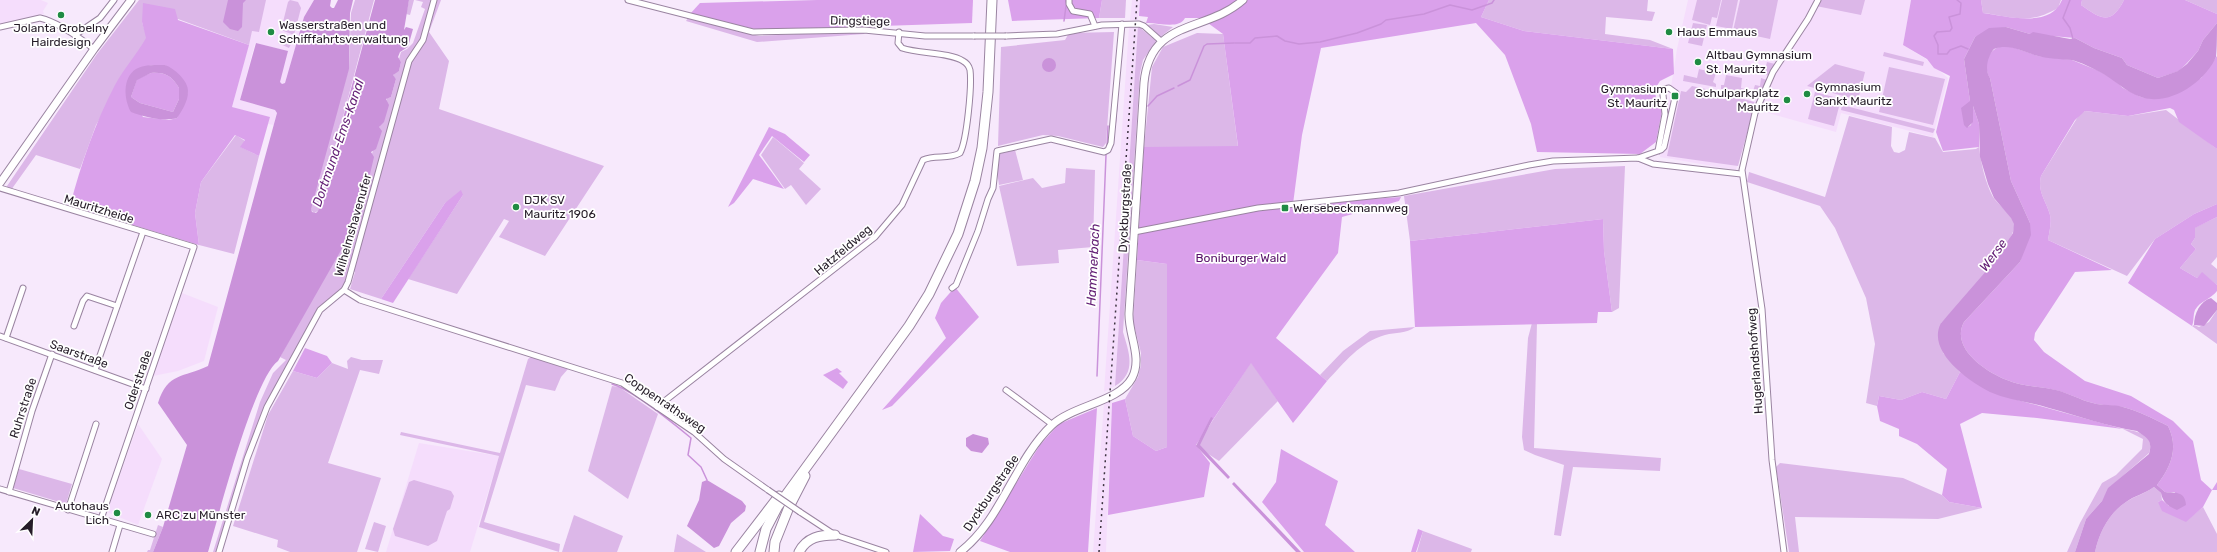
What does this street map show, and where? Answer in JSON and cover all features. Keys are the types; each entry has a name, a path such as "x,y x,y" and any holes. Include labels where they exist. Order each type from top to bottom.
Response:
{"highway":[{"path":"760,552 771,519 909,326 941,271 958,234 975,181 982,148 988,92 992,0"},
{"path":"774,552 775,542 789,507 803,483 808,467"},
{"path":"736,552 781,494 792,488"},
{"path":"799,552 808,540 821,535 835,535"}],"street":[{"path":"0,28 40,18 69,34 75,34 100,18 114,0"},
{"path":"0,183 94,49 131,0"},
{"name":"Wilhelmshavenufer","path":"219,552 247,459 267,407 320,310 344,290 354,264 409,61 423,40 434,0"},
{"name":"Dingstiege","path":"628,0 753,32 864,30 899,32 925,36 1006,36 1058,34 1095,26 1142,24 1162,42"},
{"path":"1069,0 1069,4 1073,11 1090,14 1095,26"},
{"name":"Dyckburgstraße","path":"960,552 981,532 1039,441 1053,425 1075,410 1119,392 1129,383 1134,373 1136,357 1128,318 1145,79 1149,61 1162,42 1177,30 1221,16 1243,0"},
{"path":"1638,158 1653,164 1741,172 1755,113 1773,72 1808,19 1818,0"},
{"path":"952,288 956,284 978,231 993,188 997,152 1051,139 1104,152 1108,150 1110,143 1122,24"},
{"name":"Hatzfeldweg","path":"657,407 875,237 902,205 923,160 928,157 944,157 960,153 966,133 970,72 969,66 960,59 902,48 898,43 899,32"},
{"path":"75,34 94,49"},
{"path":"1134,232 1258,208 1399,193 1540,163 1638,158 1658,151 1663,149 1675,96 1675,91 1669,88 1664,89 1662,93 1665,114 1658,151"},
{"name":"Hugerlandshofweg","path":"1741,172 1762,309 1772,460 1784,552"},
{"name":"Mauritzheide","path":"0,188 194,246"},
{"path":"95,370 144,232"},
{"name":"Oderstraße","path":"101,519 194,246"},
{"path":"6,338 23,288"},
{"name":"Coppenrathsweg","path":"344,290 348,295 360,300 622,383 694,432 724,459 835,535 886,552"},
{"path":"74,326 83,301 87,296 117,306"},
{"name":"Saarstraße","path":"0,336 146,388"},
{"name":"Ruhrstraße","path":"8,492 32,411 52,354"},
{"path":"1006,390 1053,425"},
{"path":"68,510 96,424"},
{"path":"0,489 153,534"},
{"path":"112,552 120,525"}],"shaded area":[{"path":"0,0 41,0 48,3 43,11 44,14 0,24"},
{"path":"139,0 266,0 259,32 252,31 249,45 178,19 142,22 147,38 96,125 80,169 36,155 11,190 5,189 97,54"},
{"path":"223,0 314,0 304,17 285,83 282,84 279,82 287,51 255,43 240,100 275,110 277,112 274,125 268,124 270,117 232,107 249,44"},
{"path":"290,0 298,2 301,8 294,35 281,30 288,2"},
{"path":"355,0 374,0 318,211 314,213 310,209 349,67 351,13"},
{"path":"409,0 414,0 410,15 406,14"},
{"path":"415,0 441,0 429,32 449,61 439,109 604,166 545,256 499,237 509,221 504,219 457,294 408,279 463,195 445,203 381,299 350,289 355,272 350,270 342,289 318,308 266,405 245,458 216,552 213,552 260,402 273,373 286,360 280,357 361,209 358,206 368,183 365,180 387,98 391,97 396,79 393,76 394,72 399,71 401,62 399,59 401,52 413,43 425,9 421,7 423,2"},
{"path":"1102,0 1126,0 1125,18 1099,18"},
{"path":"1132,0 1140,0 1138,20 1130,20"},
{"path":"1489,0 1648,0 1647,11 1655,12 1652,21 1606,17 1605,34 1650,40 1673,49 1524,31 1481,17"},
{"name":"Gymnasium Sankt Mauritz","path":"1688,0 1911,0 1903,45 1926,59 1948,78 1933,137 1841,113 1836,132 1754,109 1736,170 1660,157 1677,49"},
{"path":"1697,0 1721,0 1717,18 1712,17 1710,25 1692,20"},
{"path":"1722,0 1738,0 1732,29 1716,26"},
{"path":"1740,0 1778,0 1770,39 1733,31"},
{"path":"1818,0 1865,0 1861,15 1816,6"},
{"path":"1981,0 2061,0 2058,8 2038,17 2013,18 1983,13"},
{"path":"2082,0 2124,0 2115,14 2105,18 2094,14 2081,5"},
{"path":"2185,0 2217,0 2217,14"},
{"path":"688,18 759,36 866,31 864,34 757,42 686,21"},
{"path":"1693,23 1707,25 1702,46 1688,43"},
{"path":"1154,24 1173,27 1159,38 1147,25"},
{"path":"1138,26 1156,41 1143,60 1140,73 1123,332 1130,362 1126,375 1122,381 1115,386"},
{"path":"1129,27 1138,28 1115,386 1104,392"},
{"path":"1114,32 1106,143 1103,147 1058,136 1043,135 998,146 1001,47 1065,40 1069,33"},
{"path":"1197,33 1223,34 1238,147 1144,147 1152,67 1163,47"},
{"path":"283,36 293,40 289,48 278,43 280,38"},
{"path":"1884,52 1924,62 1923,66 1883,56"},
{"path":"1767,62 1775,64 1769,76 1764,74"},
{"path":"1835,64 1865,72 1858,100 1807,86"},
{"path":"1889,67 1945,79 1933,125 1879,112"},
{"path":"1699,69 1716,73 1713,82 1716,84 1716,87 1683,81 1684,75 1697,78"},
{"path":"1726,75 1742,78 1741,88 1753,91 1755,85 1760,86 1761,78 1767,80 1760,97 1755,97 1721,89 1721,85 1724,85"},
{"path":"1692,86 1710,90 1714,97 1720,97 1723,93 1754,102 1755,104 1738,166 1667,156 1681,91 1686,92"},
{"path":"1815,92 1841,99 1834,126 1808,119"},
{"path":"1842,105 1935,129 1933,133 1841,110"},
{"path":"2166,110 2217,149 2217,204 2194,214 2155,239 2127,276 2048,240 2051,218 2040,187 2041,176 2079,115 2085,111 2128,116"},
{"path":"1849,116 1892,127 1891,146 1894,152 1899,153 1905,150 1909,132 1935,138 1943,152 1976,149 1979,147 1984,172 1990,191 1995,200 2010,216 2014,223 2013,232 2007,245 1997,259 1972,290 1941,323 1943,353 1960,372 1946,399 1922,392 1901,400 1879,396 1877,406 1866,403 1875,344 1866,298 1835,228 1820,206 1747,182 1749,172 1825,197"},
{"path":"236,135 245,141 241,147 259,156 234,254 199,245 195,213 201,182"},
{"path":"773,137 804,163 799,169 821,189 806,205 791,185 785,189 761,155"},
{"path":"1015,150 1023,180 999,185 997,172 999,154"},
{"path":"1625,166 1619,308 1612,312 1604,251 1603,219 1410,241 1404,196 1555,169"},
{"path":"1066,168 1095,170 1093,247 1058,250 1059,263 1017,266 999,186 1033,178 1042,188 1065,183"},
{"path":"2217,217 2217,257 2211,264 2217,269 2217,285 2202,273 2197,278 2180,268 2196,249 2191,244 2195,238 2194,228"},
{"path":"1137,260 1167,264 1167,447 1156,451 1133,436 1125,399 1138,377 1141,365 1141,353 1133,321"},
{"path":"182,293 218,307 204,361 178,371 153,376"},
{"path":"2217,310 2217,344 2192,326 2194,325 2199,327 2209,322"},
{"path":"1532,323 1537,323 1534,448 1661,458 1660,471 1573,467 1561,536 1554,535 1564,465 1524,450 1522,437 1528,338"},
{"path":"1415,327 1404,332 1376,338 1360,348 1346,360 1327,381 1320,375 1343,351 1370,331"},
{"path":"351,357 362,360 383,360 379,374 360,370 328,463 381,478 357,552 290,552 277,547 278,540 233,526 268,415 293,371 317,378 332,363 348,369 347,361"},
{"path":"531,357 568,369 561,377 555,391 526,385 484,522 560,544 559,552 479,527 499,456 400,435 401,432 500,453 528,359"},
{"path":"1251,362 1278,401 1219,461 1196,446"},
{"path":"612,386 619,387 658,414 628,499 588,471"},
{"path":"1112,399 1106,552 1093,552 1104,403"},
{"path":"138,424 162,459 138,525 107,512"},
{"path":"2123,429 2144,435 2150,442 2149,453 2109,488 2102,501 2086,519 2075,552 2067,552 2080,523 2102,483 2116,475 2142,449 2143,439"},
{"path":"419,443 499,456 470,552 386,552"},
{"path":"1780,463 1903,478 1942,495 1949,502 1982,508 1938,519 1795,517 1799,552 1789,552 1776,467"},
{"path":"19,469 72,484 66,504 13,488"},
{"path":"414,480 451,491 454,496 450,509 447,511 437,541 428,546 395,536 393,529 409,482"},
{"path":"2154,487 2161,493 2162,500 2158,502 2186,521 2203,507 2217,534 2217,552 2095,552 2102,531 2115,512 2126,502"},
{"path":"574,515 623,536 617,552 562,552"},
{"path":"374,522 386,526 378,552 365,549"},
{"path":"158,525 163,527 153,552 147,552 150,550"},
{"path":"1423,531 1472,549 1471,552 1417,552"},
{"path":"677,534 706,552 674,552"}],"green space":[{"path":"817,0 973,0 972,23 759,30 690,14 700,3"},
{"path":"1008,0 1102,0 1099,18 1012,21"},
{"name":"Boniburger Wald","path":"1140,0 1489,0 1481,17 1524,31 1673,49 1674,74 1660,81 1655,89 1656,99 1662,111 1656,142 1640,154 1537,152 1531,124 1505,55 1476,23 1321,48 1302,135 1293,204 1401,197 1399,201 1342,217 1338,253 1276,338 1327,381 1293,423 1251,363 1196,445 1210,463 1204,497 1108,515 1112,403 1125,399 1133,436 1156,451 1167,447 1167,264 1137,260 1144,147 1238,146 1223,34 1201,18 1185,18 1182,22 1173,25 1146,23 1148,17 1139,16"},
{"path":"1911,0 1981,0 1983,13 2015,18 2038,18 2048,15 2056,9 2062,0 2082,0 2081,5 2094,14 2105,18 2115,14 2124,0 2185,0 2217,14 2217,23 2203,40 2198,51 2179,71 2158,78 2127,65 2122,58 2094,48 2075,38 2030,34 2006,27 1975,37 1964,59 1970,101 1968,127 1971,125 1973,106 1979,124 1979,147 1943,151 1936,132 1950,76 1934,68 1927,59 1903,45"},
{"path":"143,3 175,9 178,20 249,45 232,107 270,117 259,156 240,147 245,140 235,135 201,182 195,213 199,245 70,206 84,159 101,114 126,67 146,38 142,22","holes":["165,65 188,92 177,118 169,120 143,117 126,88 132,75 140,68 145,66"]},
{"path":"1999,47 2012,47 2038,56 2072,60 2099,71 2113,79 2123,88 2141,97 2153,99 2201,78 2217,56 2217,149 2179,122 2174,110 2170,108 2128,116 2085,111 2075,120 2041,176 2040,182 2041,191 2051,218 2048,240 2112,270 2075,272 2035,333 2034,340 2044,352 2085,381 2131,396 2173,421 2193,441 2201,480 2212,490 2203,507 2186,522 2162,511 2158,502 2162,500 2169,506 2175,492 2165,492 2157,485 2170,464 2172,457 2173,442 2168,426 2146,415 2119,406 2096,404 2060,391 2019,384 2007,380 1980,365 1966,350 1962,341 1961,332 1964,322 2020,262 2030,223 2011,181 1990,78 1987,70 1987,60 1989,56"},
{"path":"151,73 160,73 168,76 174,80 179,88 179,99 173,112 140,103 131,97 137,79"},
{"path":"769,127 785,134 810,155 804,162 772,136 759,155 784,189 753,179 734,203 728,207"},
{"path":"461,190 463,195 393,303 381,299 445,203"},
{"path":"2217,204 2217,217 2195,228 2195,238 2191,244 2196,249 2180,268 2197,278 2202,272 2217,285 2217,291 2200,304 2195,310 2192,326 2128,283 2155,239 2194,214"},
{"path":"1603,219 1604,251 1612,312 1598,312 1597,323 1415,327 1410,241"},
{"path":"955,287 979,317 892,406 882,410 946,338 935,318 941,303"},
{"path":"305,348 327,356 332,363 317,378 293,371"},
{"path":"837,368 842,372 839,373 848,382 843,389 823,375"},
{"path":"1960,372 1990,391 2000,395 2123,429 2037,418 1982,413 1960,424 1982,508 1949,502 1942,495 1947,469 1917,444 1899,436 1899,429 1880,421 1877,406 1879,396 1901,400 1922,392 1946,399"},
{"path":"1097,408 1088,552 1010,552 980,541 1040,445 1059,424"},
{"path":"1281,449 1338,481 1325,525 1355,552 1304,552 1262,502 1276,482"},
{"path":"2217,482 2217,490 2212,490"},
{"path":"920,514 943,536 954,539 950,551 913,552"},
{"path":"1418,529 1423,531 1416,552 1411,552"}],"water":[{"path":"228,0 246,0 243,3 242,27 238,31 230,29 223,22"},
{"name":"Dortmund-Ems-Kanal","path":"314,0 331,0 330,6 334,8 338,0 353,0 350,13 349,69 311,209 312,212 316,213 318,211 375,0 409,0 404,30 406,27 413,29 408,47 400,52 398,57 401,62 399,71 393,75 396,79 391,97 386,99 389,105 384,122 379,127 382,131 376,149 371,152 374,157 370,174 365,178 368,183 363,200 358,202 361,208 348,238 278,361 268,373 258,394 228,480 208,552 153,552 163,527 187,445 158,403 167,386 177,377 208,366 277,113 275,110 240,100 256,43 288,51 280,82 282,84 285,83 304,17"},
{"path":"2217,23 2216,57 2211,66 2204,75 2185,90 2163,98 2152,99 2135,95 2100,72 2072,60 2042,57 2006,47 1994,49 1990,55 1987,71 1990,78 2011,181 2030,223 2031,235 2020,262 1964,322 1961,332 1962,341 1972,358 1980,365 2007,380 2019,384 2056,390 2097,404 2119,406 2146,415 2168,426 2173,442 2172,457 2170,464 2157,485 2165,492 2182,495 2186,505 2177,510 2171,507 2166,504 2161,493 2154,487 2129,500 2115,512 2102,531 2095,552 2075,552 2086,519 2102,501 2108,488 2149,454 2150,442 2137,431 2104,424 1990,392 1971,381 1961,373 1944,354 1939,344 1938,334 1941,323 1994,262 2013,233 2014,224 2011,218 1994,198 1988,184 1980,157 1979,124 1973,106 1973,122 1967,128 1964,125 1961,108 1970,101 1964,59 1975,37 1989,28 2006,27 2030,34 2033,32 2070,39 2075,38 2094,48 2122,58 2127,65 2158,78 2178,71 2187,64 2198,51 2203,40"},
{"path":"1046,58 1052,58 1056,62 1056,68 1052,72 1046,72 1042,68 1042,62"},
{"path":"165,65 184,79 188,88 187,99 177,118 160,119 131,112 127,101 126,83 131,73 143,66","holes":["151,73 160,73 168,76 174,80 179,88 179,99 173,112 140,103 131,97 137,80"]},
{"path":"2211,298 2217,303 2217,310 2204,326 2194,325 2198,308"},
{"path":"1211,417 1213,418 1200,445 1230,477 1228,479 1196,446"},
{"path":"973,434 988,438 989,444 982,453 971,451 966,446 966,438"},
{"path":"707,480 742,501 746,506 745,511 731,523 719,546 714,548 687,526 699,500 702,482"},
{"path":"1234,482 1301,552 1296,552 1232,484"}],"waterway":[{"name":"Hammerbach","path":"1235,43 1250,43 1255,38 1277,36 1285,41 1299,44 1320,42 1357,33 1381,24 1386,20 1424,14 1450,5 1472,10 1492,3 1494,0"},
{"name":"Hammerbach","path":"1957,0 1961,3 1960,14 1949,17 1952,28 1950,31 1937,32 1934,36 1938,45 1938,54 1947,54 1950,50 1961,46 1968,49"},
{"path":"2070,0 2063,18 2070,28 2073,39"},
{"path":"1064,21 1066,6"},
{"name":"Hammerbach","path":"1178,86 1190,80 1204,46 1207,44 1234,43"},
{"name":"Hammerbach","path":"1148,106 1157,96 1174,88"},
{"name":"Hammerbach","path":"1115,127 1117,104"},
{"name":"Hammerbach","path":"1107,147 1108,126"},
{"name":"Hammerbach","path":"1097,376 1106,155"},
{"path":"612,384 631,393 664,416 691,438 688,455 701,467 707,480"}],"railway":[{"path":"1099,552 1137,0"}],"place":[{"name":"Jolanta Grobelny Hairdesign","path":"61,15"},
{"name":"Wasserstraßen und Schifffahrtsverwaltung","path":"271,32"},
{"name":"Haus Emmaus","path":"1669,32"},
{"name":"Altbau Gymnasium St. Mauritz","path":"1698,62"},
{"name":"Gymnasium Sankt Mauritz","path":"1807,94"},
{"name":"Gymnasium St. Mauritz","path":"1675,96"},
{"name":"Schulparkplatz Mauritz","path":"1787,100"},
{"name":"DJK SV Mauritz 1906","path":"516,207"},
{"name":"Wersebeckmannweg","path":"1285,208"},
{"name":"Autohaus Lich","path":"117,513"},
{"name":"ARC zu Münster","path":"148,515"}],"water label":[{"name":"Werse","path":"1993,255"}]}
